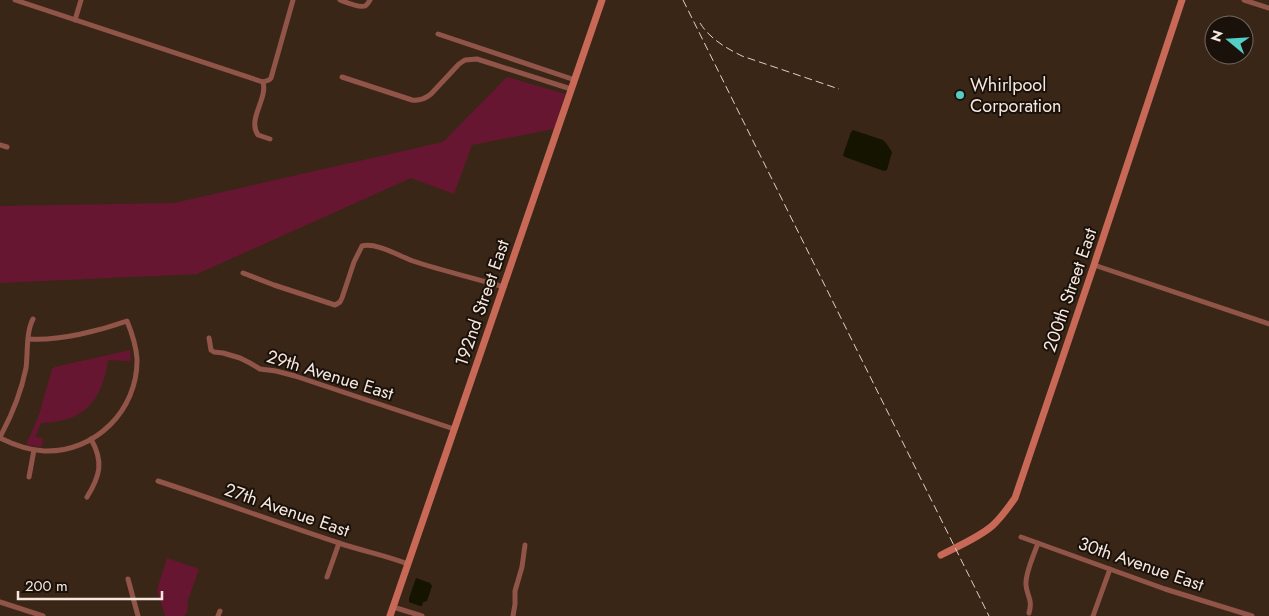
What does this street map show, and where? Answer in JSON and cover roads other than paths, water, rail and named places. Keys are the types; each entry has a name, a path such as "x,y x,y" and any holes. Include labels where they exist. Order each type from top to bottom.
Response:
{"street":[{"path":"15,0 264,82 271,78 294,0"},
{"path":"74,20 81,0"},
{"path":"340,0 358,6 364,6 369,2"},
{"name":"192nd Street East","path":"390,616 602,0"},
{"name":"200th Street East","path":"941,555 970,540 991,526 1005,513 1015,498 1182,0"},
{"path":"1244,0 1269,8"},
{"path":"438,34 574,80"},
{"path":"342,77 412,100 420,100 431,94 459,64 468,59 478,59 572,89"},
{"path":"264,82 265,88 256,117 255,129 258,135 270,139"},
{"path":"0,145 7,147"},
{"path":"243,273 335,305 342,298 357,254 364,245 381,248 412,261 504,287"},
{"path":"1094,265 1269,324"},
{"path":"29,339 49,340 60,338 115,326 127,321 134,341 136,371 132,391 124,408 106,429 79,445 62,450 34,450 18,446 0,437 19,395 26,369 29,327 33,319"},
{"name":"29th Avenue East","path":"209,338 211,350 214,352 240,358 260,369 295,376 454,429"},
{"path":"87,497 97,480 99,467 98,453 91,439"},
{"path":"29,477 34,450"},
{"name":"27th Avenue East","path":"158,481 372,554 389,556 408,564"},
{"name":"30th Avenue East","path":"1021,538 1165,589 1252,616"},
{"path":"327,577 340,543"},
{"path":"1029,613 1031,602 1026,584 1038,543"},
{"path":"513,616 516,604 515,592 522,567 525,545"},
{"path":"1093,616 1110,569"},
{"path":"128,579 138,616"},
{"path":"0,602 43,616"},
{"path":"393,607 422,616"}],"railway":[{"path":"683,0 989,616"},
{"path":"700,23 713,38 742,56 839,89"}],"place":[{"name":"Whirlpool Corporation","path":"960,95"}]}
